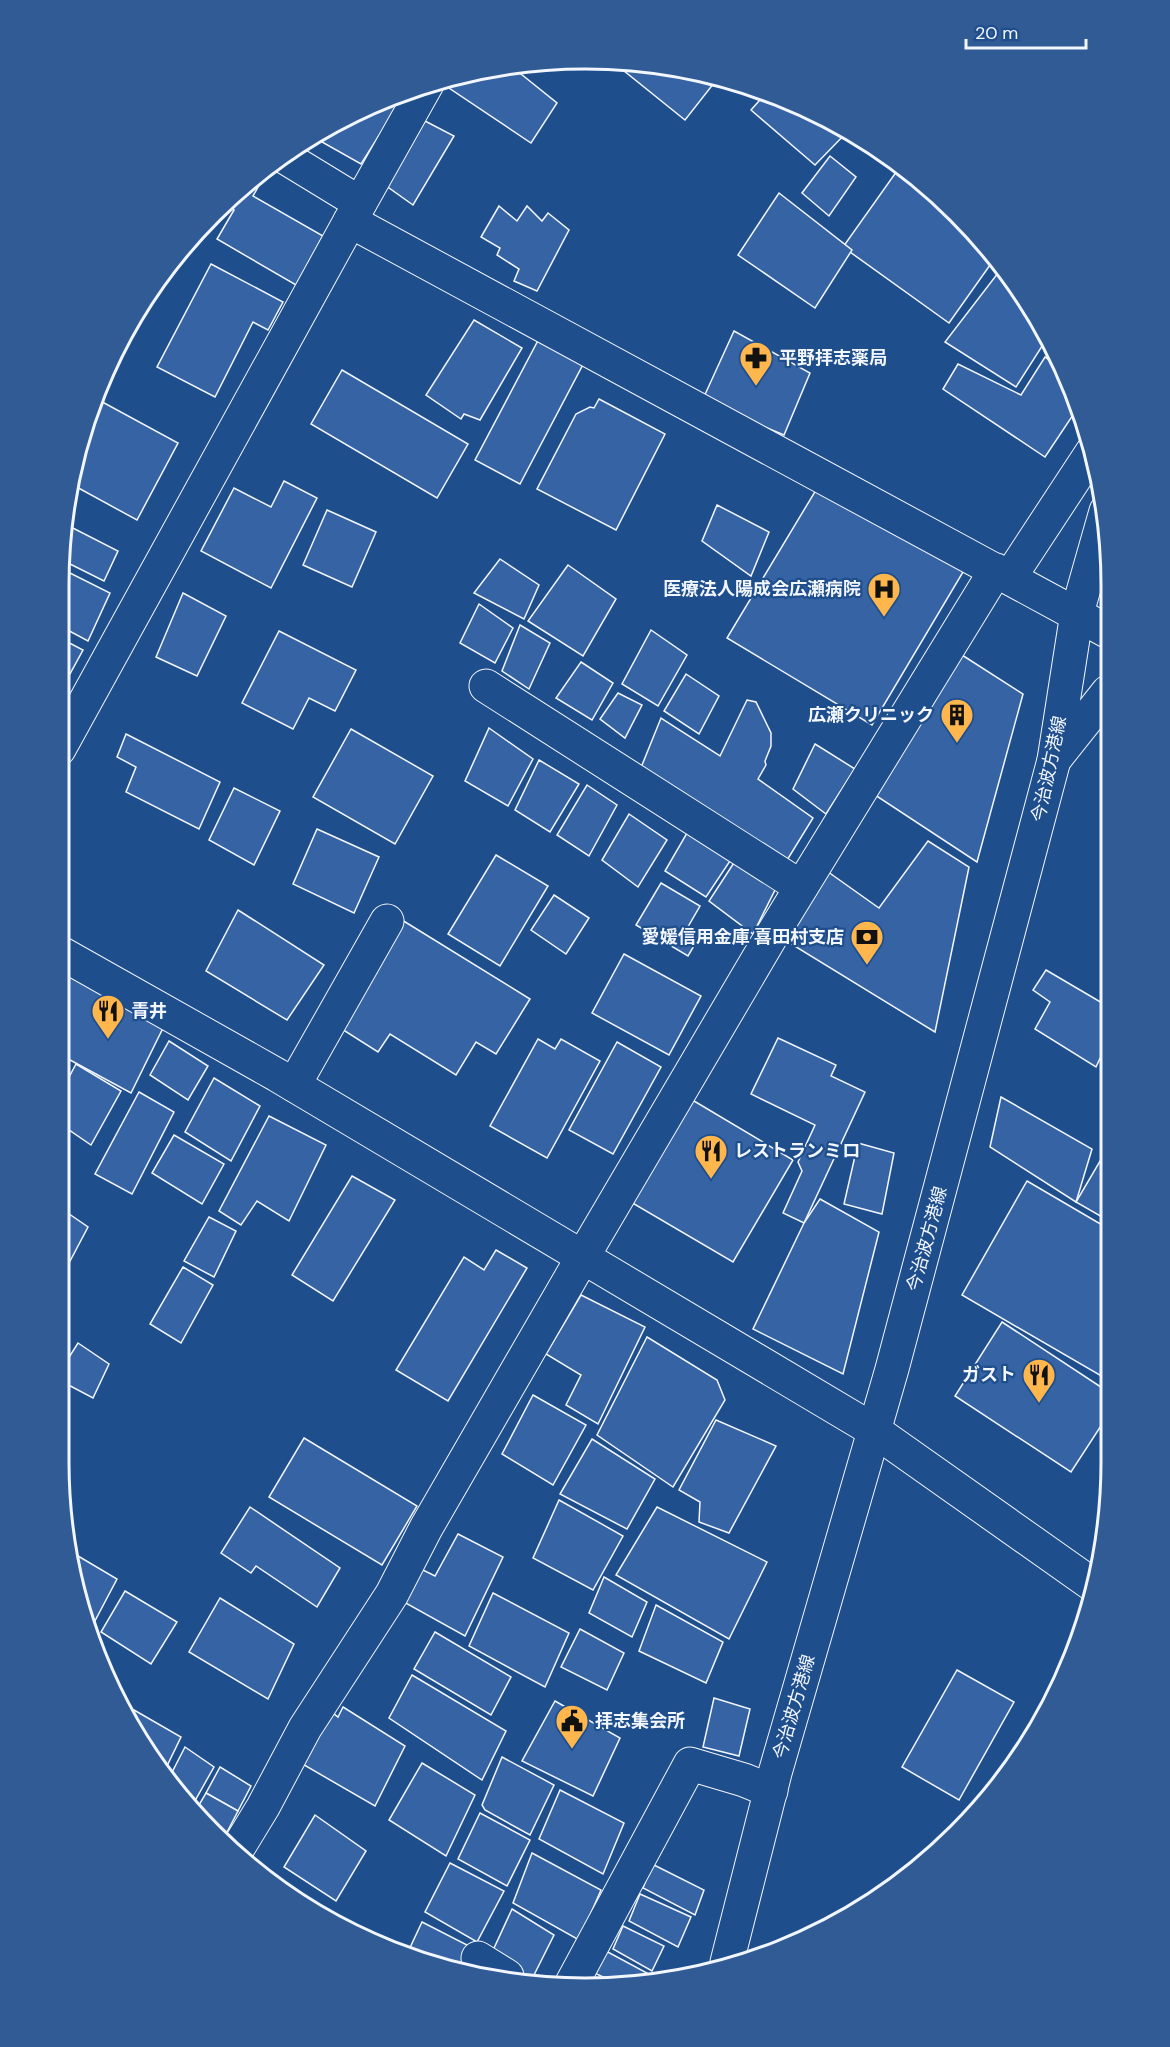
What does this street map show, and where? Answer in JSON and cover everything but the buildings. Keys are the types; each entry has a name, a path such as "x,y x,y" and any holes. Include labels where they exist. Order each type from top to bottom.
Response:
{"street":[{"path":"69,731 422,95"},
{"path":"290,162 355,212 1101,627"},
{"path":"240,1845 305,1728 392,1594 432,1518 801,887 1003,573 1085,461"},
{"name":"今治波方港線","path":"728,1957 771,1791 834,1565 875,1431 1054,760 1077,613 1099,537"},
{"path":"486,686 801,887"},
{"path":"1054,760 1101,701"},
{"path":"294,1085 387,921"},
{"path":"69,958 294,1085 875,1431 1087,1581"},
{"path":"575,1978 690,1764 744,1780 771,1791"},
{"path":"477,1958 498,1970"}],"place":[{"name":"平野拝志薬局","path":"756,387"},
{"name":"医療法人陽成会広瀬病院","path":"884,618"},
{"name":"広瀬クリニック","path":"957,744"},
{"name":"愛媛信用金庫 喜田村支店","path":"867,966"},
{"name":"青井","path":"108,1040"},
{"name":"レストランミロ","path":"711,1180"},
{"name":"ガスト","path":"1039,1404"},
{"name":"拝志集会所","path":"572,1750"}]}
